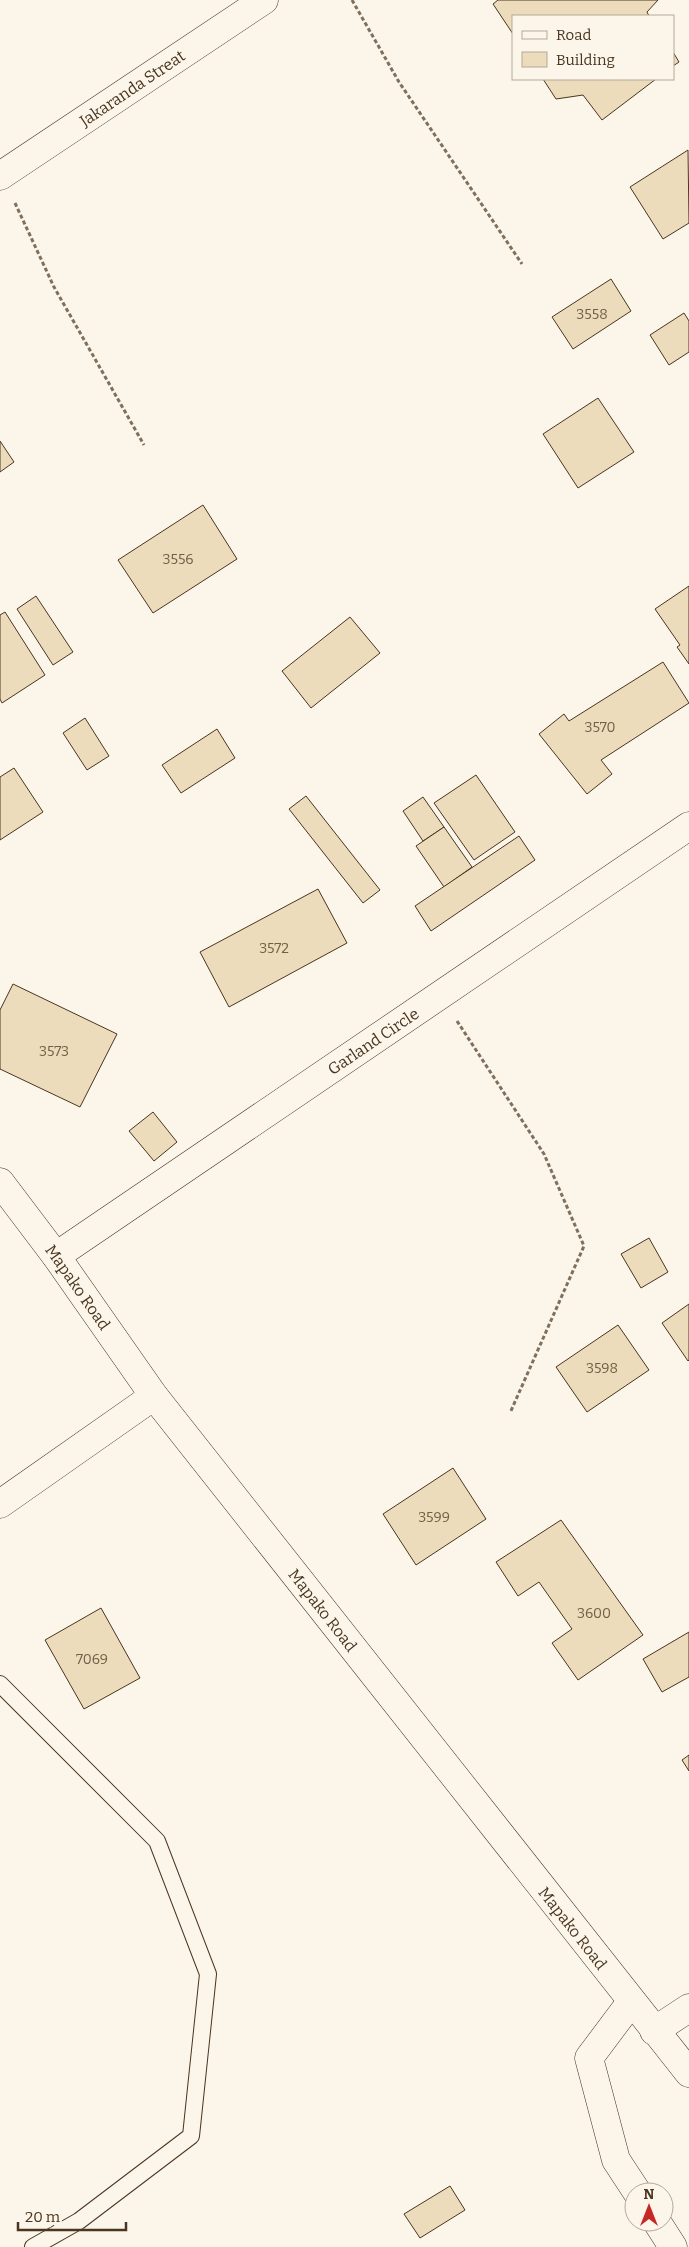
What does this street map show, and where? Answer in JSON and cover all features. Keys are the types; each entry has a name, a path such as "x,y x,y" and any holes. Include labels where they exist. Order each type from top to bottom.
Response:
{"street":[{"name":"Jakaranda Streat","path":"1,176 264,0"},
{"name":"Garland Circle","path":"56,1256 689,826"},
{"name":"Mapako Road","path":"0,1182 56,1256 154,1396 689,2073"},
{"path":"0,1504 154,1396"},
{"path":"630,2182 616,2160 589,2058 631,2002"},
{"path":"654,2030 689,2008"},
{"path":"663,2232 673,2247"}],"lane":[{"path":"0,1684 157,1841 208,1974 191,2136 79,2221 33,2247"}],"path":[{"path":"352,0 399,82 522,264"},
{"path":"1,176 54,287 144,445"},
{"path":"440,995 544,1154 584,1246 510,1413"}],"building":[{"path":"498,0 658,0 647,12 648,15 512,15 512,32 493,4"},
{"path":"674,54 679,62 674,65"},
{"path":"544,80 655,80 602,120 583,95 556,99"},
{"path":"688,150 689,223 663,239 630,187"},
{"path":"611,279 631,311 573,349 552,317"},
{"path":"684,313 689,321 689,352 669,365 650,335"},
{"path":"598,398 634,452 578,488 543,434"},
{"path":"0,441 14,462 0,472"},
{"path":"203,505 237,559 153,613 118,560"},
{"path":"689,586 689,664 677,647 680,645 655,609"},
{"path":"36,596 73,652 53,665 17,609"},
{"path":"5,612 45,675 2,703 0,699 0,615"},
{"path":"350,617 380,653 311,708 282,671"},
{"path":"663,662 689,703 601,760 612,774 587,794 539,734 564,714 569,721"},
{"path":"85,718 109,756 87,770 63,733"},
{"path":"217,729 235,758 181,793 162,765"},
{"path":"14,768 43,812 0,840 0,777"},
{"path":"476,775 515,832 474,860 434,803"},
{"path":"306,796 380,890 363,903 289,809"},
{"path":"423,797 444,827 423,841 403,811"},
{"path":"444,827 472,867 444,887 416,846"},
{"path":"519,836 535,860 431,931 415,906"},
{"path":"318,889 347,943 229,1007 200,952"},
{"path":"13,984 117,1034 80,1107 0,1069 0,1010"},
{"path":"153,1112 177,1142 154,1161 129,1131"},
{"path":"649,1238 668,1272 641,1288 621,1254"},
{"path":"689,1304 689,1360 688,1361 662,1323"},
{"path":"618,1325 649,1370 587,1412 556,1367"},
{"path":"453,1468 486,1519 416,1565 383,1514"},
{"path":"561,1520 643,1635 578,1680 552,1643 572,1629 539,1582 518,1596 496,1562"},
{"path":"101,1608 140,1678 84,1709 45,1640"},
{"path":"689,1632 689,1677 662,1692 643,1659"},
{"path":"689,1755 689,1771 682,1760"},
{"path":"450,2186 465,2210 420,2238 404,2214"}]}
